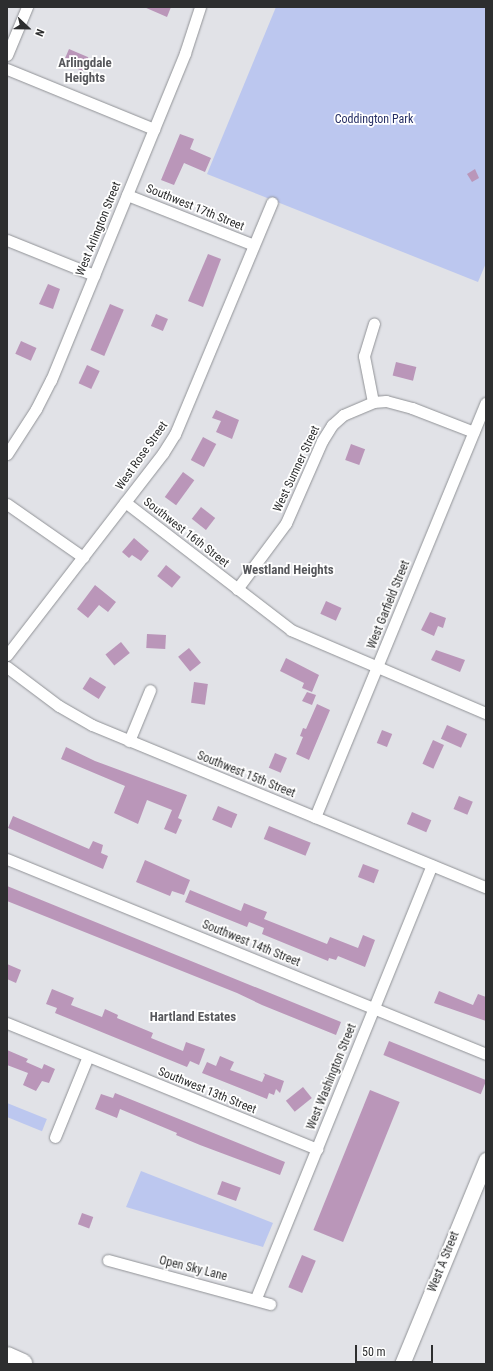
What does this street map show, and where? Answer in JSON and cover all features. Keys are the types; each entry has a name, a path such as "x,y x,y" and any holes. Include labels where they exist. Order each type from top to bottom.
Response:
{"highway":[{"path":"7,1357 23,1364"}],"main road":[{"name":"West A Street","path":"402,1364 486,1160"}],"street":[{"path":"7,54 27,7"},
{"name":"West Arlington Street","path":"7,454 33,415 48,386 185,53 200,7"},
{"path":"7,70 154,129"},
{"name":"Southwest 17th Street","path":"127,195 254,245"},
{"name":"West Rose Street","path":"7,654 125,502 175,434 272,202"},
{"path":"7,240 94,275"},
{"path":"373,402 364,356 374,323"},
{"name":"West Sumner Street","path":"237,589 286,523 322,441 332,425 343,415 373,402 399,404 474,432"},
{"name":"West Garfield Street","path":"315,817 486,403"},
{"name":"Southwest 16th Street","path":"125,502 291,630 377,668 486,713"},
{"path":"7,504 83,557"},
{"name":"Southwest 15th Street","path":"7,667 69,713 129,741 486,887"},
{"path":"129,741 150,690"},
{"name":"Southwest 14th Street","path":"7,859 486,1054"},
{"name":"West Washington Street","path":"256,1298 432,865"},
{"name":"Southwest 13th Street","path":"7,1022 317,1149"},
{"path":"55,1137 88,1056"},
{"name":"Open Sky Lane","path":"108,1260 256,1298 270,1304"}],"green space":[{"name":"Coddington Park","path":"276,7 486,7 486,263 478,282 207,174"},
{"path":"7,1103 47,1119 42,1131 7,1117"},
{"path":"141,1171 273,1223 263,1247 126,1207"}],"building":[{"path":"144,7 171,7 167,17"},
{"path":"69,49 88,57 82,71 63,63"},
{"path":"180,134 194,139 190,149 211,158 205,172 184,163 174,185 161,180"},
{"path":"475,169 479,178 472,182 467,174"},
{"path":"208,254 221,259 203,307 188,301"},
{"path":"48,284 60,289 53,309 39,304"},
{"path":"110,304 124,310 104,356 90,350"},
{"path":"156,314 168,319 163,331 151,326"},
{"path":"21,341 37,348 31,361 15,354"},
{"path":"396,362 416,367 413,381 393,376"},
{"path":"87,365 100,371 91,389 79,383"},
{"path":"216,410 239,420 232,439 216,432 221,421 212,418"},
{"path":"203,437 216,444 204,467 191,460"},
{"path":"351,444 365,449 359,465 345,460"},
{"path":"183,472 194,480 176,505 165,497"},
{"path":"201,507 215,518 206,530 192,519"},
{"path":"134,538 149,551 141,561 132,555 129,558 122,552"},
{"path":"166,565 181,577 172,588 157,576"},
{"path":"95,585 116,602 108,612 99,605 88,618 77,609"},
{"path":"326,601 342,608 336,621 320,614"},
{"path":"430,612 446,618 443,628 438,626 434,636 421,630"},
{"path":"147,634 166,635 165,649 146,648"},
{"path":"121,642 130,653 114,665 105,655"},
{"path":"189,648 201,663 190,672 178,657"},
{"path":"436,650 465,660 460,672 431,660"},
{"path":"286,658 319,675 312,692 302,688 304,683 280,671"},
{"path":"90,677 106,687 99,699 83,689"},
{"path":"194,682 208,684 205,705 191,703"},
{"path":"307,692 316,695 312,705 302,701"},
{"path":"317,704 330,710 309,760 296,754 303,737 300,736 303,728 306,729"},
{"path":"447,725 467,734 461,748 441,739"},
{"path":"382,730 392,734 387,747 377,743"},
{"path":"433,740 444,745 433,769 422,764"},
{"path":"66,747 95,761 187,795 178,818 182,820 176,834 164,829 172,810 147,800 138,824 114,813 125,786 61,759"},
{"path":"275,753 287,758 281,773 269,768"},
{"path":"459,796 473,802 467,815 454,809"},
{"path":"218,806 237,814 231,828 212,820"},
{"path":"412,812 431,820 426,832 407,824"},
{"path":"13,816 89,849 93,841 103,845 101,853 108,856 103,869 8,828"},
{"path":"269,826 311,843 305,856 264,839"},
{"path":"145,860 190,880 184,895 172,891 170,896 136,882"},
{"path":"363,864 379,870 374,883 358,877"},
{"path":"7,886 341,1022 336,1035 262,1005 237,993 7,901"},
{"path":"190,890 241,911 244,903 267,912 264,919 327,944 330,937 358,948 363,935 375,940 365,967 338,956 336,960 329,958 328,961 262,934 264,928 249,922 247,927 185,902"},
{"path":"7,964 21,970 16,983 7,979"},
{"path":"52,989 74,998 71,1005 102,1017 105,1009 118,1015 117,1018 153,1033 151,1038 183,1051 186,1042 205,1049 199,1065 190,1061 187,1067 55,1013 57,1008 46,1004"},
{"path":"439,991 473,1005 478,994 486,997 486,1021 434,1003"},
{"path":"389,1041 486,1080 481,1094 383,1055"},
{"path":"7,1050 28,1059 26,1062 42,1069 44,1064 55,1069 49,1083 42,1081 36,1091 23,1085 28,1073 7,1065"},
{"path":"220,1056 234,1062 230,1070 262,1082 265,1075 263,1073 284,1081 280,1093 276,1089 274,1095 269,1093 267,1099 202,1073 207,1062 216,1066"},
{"path":"303,1087 312,1098 295,1112 286,1101"},
{"path":"370,1090 400,1102 343,1242 313,1230"},
{"path":"115,1093 285,1162 280,1175 200,1145 176,1135 177,1133 120,1109 117,1118 95,1109 101,1094 113,1098"},
{"path":"222,1181 241,1188 236,1201 217,1194"},
{"path":"82,1213 93,1217 89,1228 78,1224"},
{"path":"302,1255 316,1261 302,1293 288,1287"}],"district":[{"name":"Arlingdale Heights","path":"85,72"},
{"name":"Westland Heights","path":"288,570"},
{"name":"Hartland Estates","path":"193,1017"}]}
